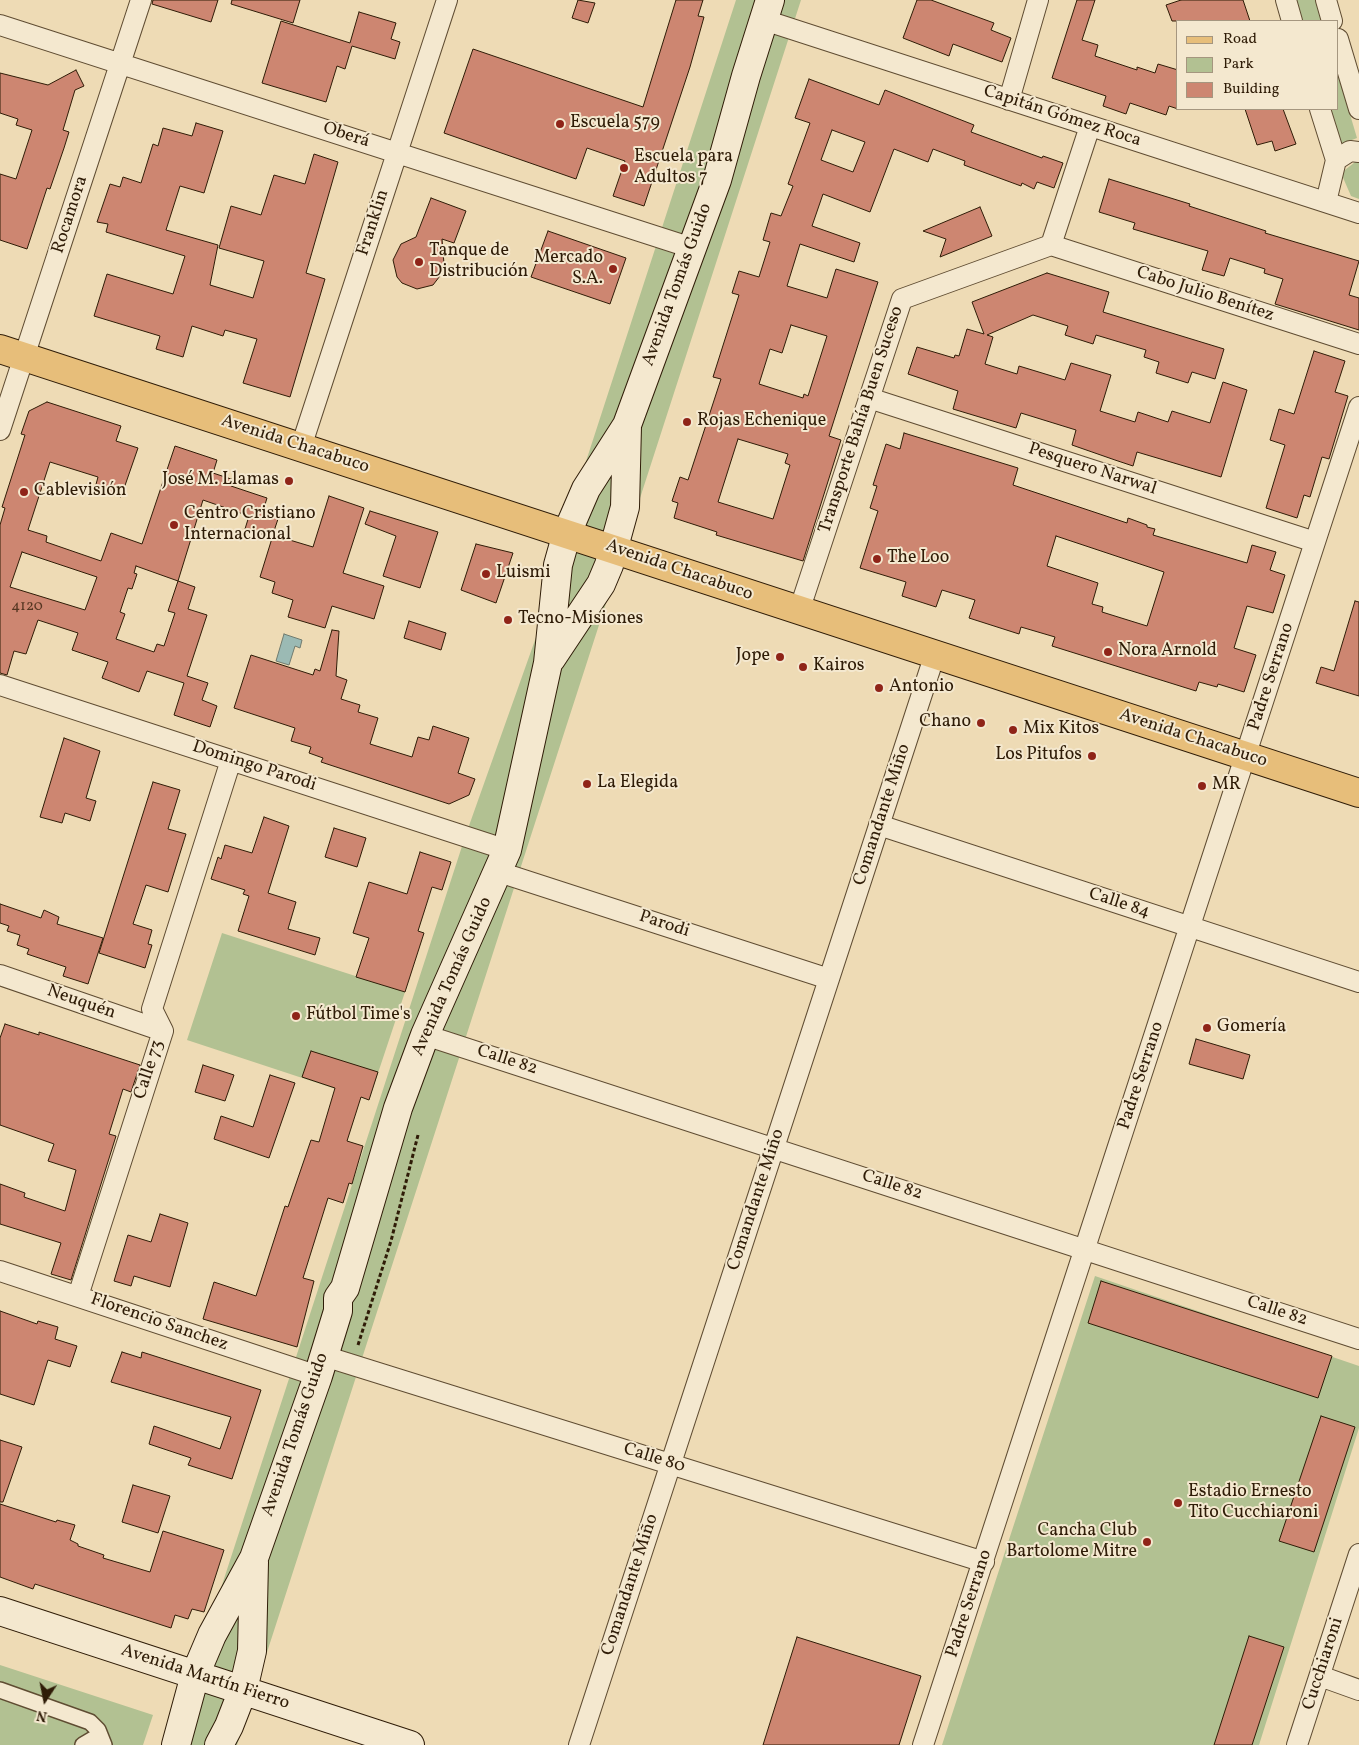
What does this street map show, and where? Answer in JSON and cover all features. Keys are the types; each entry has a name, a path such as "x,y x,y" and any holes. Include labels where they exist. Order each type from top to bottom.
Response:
{"main road":[{"name":"Avenida Tomás Guido","path":"176,1745 196,1675 212,1635 254,1558 321,1366 398,1108 425,1035 503,861 548,663 558,565 567,533 586,489 627,424 717,180 746,76 767,10"},
{"name":"Avenida Chacabuco","path":"12,352 1359,793"},
{"name":"Avenida Tomás Guido","path":"548,663 601,584 613,550 625,507 627,424"},
{"name":"Avenida Tomás Guido","path":"219,1745 229,1726 242,1690 252,1651 254,1558"},
{"name":"Avenida Martín Fierro","path":"0,1611 410,1745"}],"street":[{"name":"Rocamora","path":"0,430 12,352 120,63 141,0"},
{"name":"Franklin","path":"301,446 447,0"},
{"path":"1009,100 1038,0"},
{"path":"1286,0 1292,20"},
{"path":"1326,0 1332,20"},
{"name":"Capitán Gómez Roca","path":"767,10 1009,100 1359,213"},
{"name":"Oberá","path":"0,25 692,248"},
{"path":"1339,42 1359,109"},
{"path":"1321,110 1348,154 1326,202"},
{"path":"1051,245 1090,126"},
{"name":"Cabo Julio Benítez","path":"1051,245 1359,344"},
{"name":"Transporte Bahía Buen Suceso","path":"799,611 902,299 1051,245"},
{"name":"Pesquero Narwal","path":"869,398 1315,542"},
{"name":"Padre Serrano","path":"923,1745 1359,408"},
{"name":"Comandante Miño","path":"579,1745 935,654"},
{"name":"Domingo Parodi","path":"0,685 231,760 503,861"},
{"name":"Calle 73","path":"78,1296 163,1031 152,1009 231,760"},
{"name":"Calle 84","path":"879,825 1359,982"},
{"name":"Parodi","path":"503,861 829,979"},
{"name":"Neuquén","path":"0,975 163,1031"},
{"name":"Calle 82","path":"425,1035 774,1147 1359,1339"},
{"name":"Florencio Sanchez","path":"0,1271 78,1296 321,1366"},
{"name":"Calle 80","path":"321,1366 670,1464 984,1562"},
{"name":"Cucchiaroni","path":"1297,1745 1359,1554"},
{"path":"1320,1676 1359,1690"},
{"path":"0,1690 90,1722 102,1740 83,1745"}],"green space":[{"path":"736,0 801,0 237,1745 170,1745 465,837 540,626 563,532"},
{"path":"1294,0 1316,0 1322,20 1300,20"},
{"path":"1339,77 1357,138 1339,145 1328,110 1339,110"},
{"path":"1359,159 1359,199 1351,196 1341,173"},
{"name":"Fútbol Time's","path":"222,933 405,992 369,1100 187,1040"},
{"name":"Estadio Ernesto Tito Cucchiaroni","path":"1095,1276 1359,1366 1359,1428 1259,1745 942,1745"},
{"path":"0,1665 153,1715 143,1745 0,1745"}],"water":[{"path":"284,634 302,640 300,648 295,646 289,665 276,661"}],"building":[{"path":"153,0 218,0 211,22 152,4"},
{"path":"232,0 300,0 293,23 231,4"},
{"path":"578,0 595,3 588,23 572,18"},
{"path":"676,0 703,0 698,16 704,17 690,67 644,206 613,196 625,161 587,148 576,179 444,133 473,49 643,107"},
{"path":"917,0 931,0 994,23 991,30 1011,38 1002,62 953,44 949,56 903,38"},
{"path":"1077,0 1095,0 1082,40 1098,45 1095,56 1137,70 1137,67 1155,73 1158,64 1176,69 1176,108 1169,106 1166,115 1130,103 1126,114 1103,106 1106,96 1052,78"},
{"path":"1181,0 1243,0 1250,20 1172,21 1166,5"},
{"path":"359,12 396,23 391,39 400,42 395,59 352,46 345,69 337,66 326,102 262,83 281,21 350,43"},
{"path":"76,70 84,86 75,90 63,130 69,132 50,189 47,188 27,249 0,240 0,174 16,179 32,130 16,125 18,119 0,113 0,73 48,85"},
{"path":"809,79 879,105 885,90 974,125 971,132 1042,158 1043,156 1063,163 1054,188 1037,182 1034,189 1022,183 1021,186 964,165 965,161 933,149 928,162 894,149 870,212 823,194 812,226 860,243 854,262 800,244 787,286 827,298 836,269 878,282 829,436 841,440 803,561 716,535 717,532 674,518 678,503 672,501 680,477 688,480 721,379 713,377 739,295 732,293 739,271 759,277 770,242 763,240 771,213 781,216 793,186 788,184 810,123 795,118","holes":["832,130 865,142 853,172 821,160","791,325 827,336 808,396 804,394 803,398 759,384 770,349 782,353","738,439 788,454 785,463 790,465 773,519 718,502"]},
{"path":"1245,110 1283,110 1296,144 1275,151 1272,141 1257,145"},
{"path":"196,123 223,131 204,193 180,186 166,230 218,245 210,285 253,298 264,261 219,248 231,206 261,215 274,175 305,184 314,154 338,162 306,273 325,279 290,397 243,383 257,339 225,330 223,336 192,326 183,357 156,349 160,336 94,316 107,274 173,294 185,256 106,232 108,224 97,222 110,184 120,187 123,177 141,183 153,144 158,146 163,128 192,136"},
{"path":"1109,179 1190,204 1189,206 1266,231 1265,233 1359,261 1349,295 1359,298 1359,330 1275,304 1283,279 1264,273 1265,269 1230,258 1224,276 1202,270 1208,251 1133,229 1135,223 1099,212"},
{"path":"431,198 466,211 454,243 442,239 443,272 433,285 417,289 402,283 397,277 393,260 401,244 416,237"},
{"path":"980,207 992,236 940,257 946,239 923,231"},
{"path":"548,231 626,258 610,304 531,277"},
{"path":"1047,273 1109,292 1103,312 1224,349 1215,379 1192,372 1188,383 1156,373 1159,362 1144,357 1146,350 1096,335 1093,344 1065,335 1068,326 1033,315 987,335 993,337 985,364 1017,374 1019,366 1065,380 1071,363 1111,375 1100,411 1135,422 1138,412 1168,422 1172,411 1210,423 1223,382 1247,390 1221,477 1137,452 1133,466 1072,445 1076,430 1021,413 1016,428 953,409 958,391 908,374 917,347 954,358 955,355 959,356 967,329 984,334 972,302"},
{"path":"1314,351 1345,361 1335,392 1348,396 1329,459 1322,457 1310,497 1304,495 1297,518 1266,508 1285,445 1270,440 1279,409 1294,414"},
{"path":"47,402 121,426 116,441 138,448 121,497 95,488 98,477 50,462 28,530 47,536 46,542 101,561 111,533 142,544 175,446 217,460 213,473 234,480 231,486 267,498 263,511 279,516 272,537 245,529 249,516 203,500 178,581 195,587 188,609 207,615 187,676 208,683 202,700 217,706 210,727 174,715 184,683 147,671 139,692 102,678 108,662 72,650 78,633 38,620 26,654 14,651 7,675 0,673 0,525 5,508 2,507 25,435 21,434 29,411","holes":["22,552 97,577 85,610 10,587","136,566 178,581 168,611 175,613 164,646 157,644 154,652 116,639 125,614 120,612 128,588 132,589 137,574 134,573"]},
{"path":"904,433 1018,468 1013,485 1127,523 1128,518 1155,529 1153,535 1247,563 1252,545 1276,552 1270,570 1285,575 1273,613 1247,606 1234,648 1256,655 1244,692 1218,684 1217,687 1199,682 1196,691 1052,646 1055,637 1021,627 1019,634 969,618 975,600 942,590 936,607 902,596 906,582 860,568 878,511 870,508 877,486 873,485 886,444 900,449","holes":["1056,536 1164,572 1147,626 1102,612 1103,607 1092,604 1098,583 1047,566"]},
{"path":"329,496 364,508 343,573 384,586 374,619 332,606 325,628 288,617 293,600 272,593 275,582 260,577 273,535 313,547"},
{"path":"370,511 438,532 420,588 383,576 396,536 365,524"},
{"name":"Luismi","path":"476,544 513,553 496,603 461,590"},
{"path":"1355,601 1359,602 1359,696 1316,683 1321,667 1334,671"},
{"path":"409,621 446,633 441,650 404,638"},
{"path":"332,630 339,631 336,676 347,680 341,699 360,705 358,712 378,718 370,744 412,757 418,737 429,740 433,726 469,738 458,773 475,779 469,795 449,804 321,762 323,758 309,753 311,747 291,741 295,728 234,708 251,655 313,675 315,669 320,671"},
{"path":"64,738 100,751 86,798 96,801 90,821 65,813 62,823 40,817"},
{"path":"153,782 180,790 168,829 186,834 168,892 146,885 133,924 152,930 148,944 152,945 145,968 99,953"},
{"path":"264,817 289,826 268,893 296,902 288,929 320,938 315,955 238,931 249,896 243,894 245,890 211,879 218,857 221,859 225,845 252,853"},
{"path":"334,828 366,838 357,867 325,857"},
{"path":"420,852 451,862 442,890 432,887 418,931 424,933 405,992 356,977 369,938 353,933 369,882 407,894"},
{"path":"0,904 41,918 44,910 59,917 57,924 103,938 88,984 63,976 66,967 27,954 29,949 17,945 20,935 7,931 9,926 0,923"},
{"path":"5,1024 39,1035 39,1032 140,1065 131,1092 123,1089 109,1134 116,1136 71,1280 51,1274 61,1243 0,1224 0,1184 25,1193 24,1197 65,1211 76,1170 48,1161 54,1144 0,1125 0,1038"},
{"path":"1196,1039 1250,1055 1243,1079 1189,1064"},
{"path":"311,1051 378,1072 369,1100 361,1097 347,1141 363,1146 352,1184 349,1183 343,1203 328,1198 303,1278 314,1281 297,1347 203,1319 214,1282 256,1296 285,1206 288,1207 311,1140 319,1142 335,1088 302,1077"},
{"path":"203,1065 234,1075 225,1101 195,1092"},
{"path":"270,1075 295,1083 269,1158 214,1139 221,1116 253,1127"},
{"path":"160,1214 188,1223 170,1287 134,1276 131,1286 114,1281 128,1235 151,1242"},
{"path":"1101,1281 1332,1356 1318,1398 1088,1323"},
{"path":"0,1311 37,1324 38,1321 58,1327 55,1339 77,1346 70,1367 48,1360 34,1405 0,1394"},
{"path":"122,1352 141,1358 142,1352 261,1390 232,1479 188,1465 191,1458 149,1444 154,1426 220,1449 231,1417 111,1382"},
{"path":"1321,1416 1355,1427 1314,1552 1279,1541"},
{"path":"0,1440 22,1447 3,1502 0,1502"},
{"path":"133,1485 170,1496 158,1533 122,1522"},
{"path":"0,1504 56,1522 57,1520 75,1525 70,1540 78,1544 78,1546 104,1555 103,1558 150,1572 163,1531 224,1550 204,1612 192,1609 188,1619 175,1615 171,1628 35,1584 33,1589 0,1577"},
{"path":"1249,1636 1284,1647 1252,1745 1214,1745"},
{"path":"797,1637 921,1676 899,1745 763,1745"}],"place":[{"name":"Escuela 579","path":"560,124"},
{"name":"Escuela para Adultos 7","path":"624,168"},
{"name":"Tanque de Distribución","path":"419,262"},
{"name":"Mercado S.A.","path":"613,269"},
{"name":"Rojas Echenique","path":"687,422"},
{"name":"José M. Llamas","path":"289,481"},
{"name":"Cablevisión","path":"24,492"},
{"name":"Centro Cristiano Internacional","path":"174,525"},
{"name":"The Loo","path":"877,559"},
{"name":"Luismi","path":"486,574"},
{"name":"Tecno-Misiones","path":"508,620"},
{"name":"Nora Arnold","path":"1108,652"},
{"name":"Jope","path":"780,657"},
{"name":"Kairos","path":"803,667"},
{"name":"Antonio","path":"879,688"},
{"name":"Chano","path":"981,723"},
{"name":"Mix Kitos","path":"1013,730"},
{"name":"Los Pitufos","path":"1092,756"},
{"name":"La Elegida","path":"587,784"},
{"name":"MR","path":"1202,786"},
{"name":"Fútbol Time's","path":"296,1016"},
{"name":"Gomería","path":"1207,1028"},
{"name":"Estadio Ernesto Tito Cucchiaroni","path":"1178,1503"},
{"name":"Cancha Club Bartolome Mitre","path":"1147,1542"}]}
